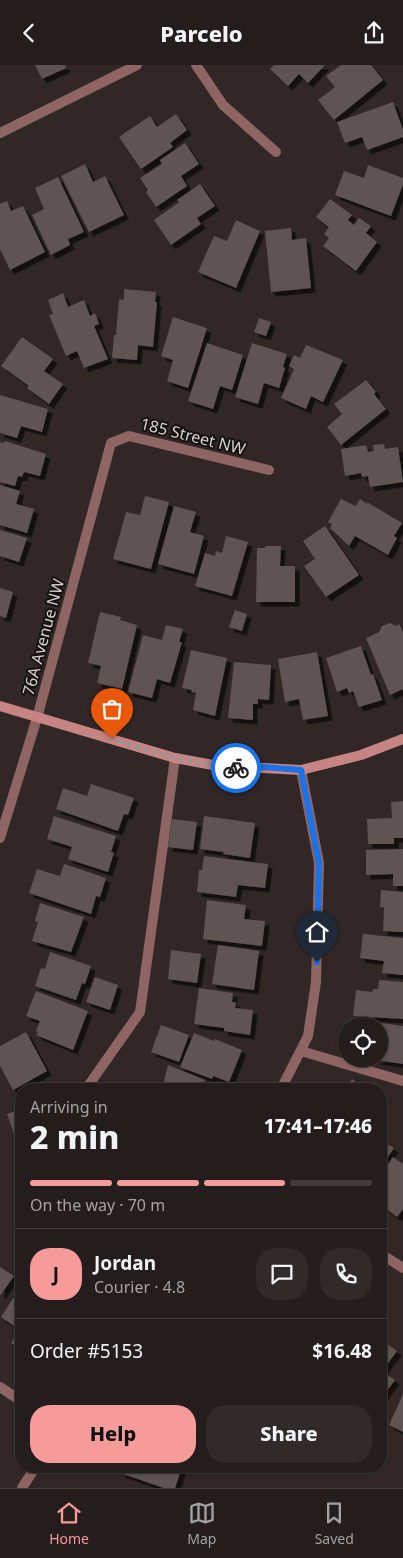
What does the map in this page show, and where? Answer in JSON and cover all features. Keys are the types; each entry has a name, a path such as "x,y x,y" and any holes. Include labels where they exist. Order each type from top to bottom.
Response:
{"street":[{"path":"0,133 137,65"},
{"path":"196,65 223,105 276,152"},
{"name":"185 Street NW","path":"111,443 129,436 269,470"},
{"name":"76A Avenue NW","path":"0,838 37,718 111,443"},
{"path":"0,706 175,758 229,768 263,767 301,770 361,755 403,739"},
{"path":"90,1083 140,1012 175,758"},
{"path":"284,1083 308,1036 316,982 319,863 301,770"},
{"path":"301,1051 403,1081"},
{"path":"387,1259 403,1268"},
{"path":"0,1387 15,1397"},
{"path":"22,1488 32,1473"}],"building":[{"path":"35,65 65,65 66,68 42,79"},
{"path":"274,65 325,65 308,83 299,74 288,86 270,69"},
{"path":"341,65 371,65 383,80 334,120 318,100 335,87 326,76"},
{"path":"393,102 403,130 403,137 367,150 362,137 345,143 337,122"},
{"path":"176,114 187,130 170,143 173,147 141,169 119,137 150,116 157,127"},
{"path":"185,143 199,164 181,176 187,186 156,207 146,192 148,190 140,178 162,164 160,160"},
{"path":"85,164 93,182 105,176 124,215 89,232 61,176"},
{"path":"368,165 403,178 403,184 391,216 335,195 344,171 364,178"},
{"path":"58,177 84,232 68,239 70,245 51,255 32,215 44,209 35,188"},
{"path":"200,184 215,206 197,218 201,224 171,245 154,220 179,202 177,200"},
{"path":"330,199 352,215 348,220 354,225 359,218 371,226 366,233 377,242 356,271 323,246 329,238 324,234 329,227 316,217"},
{"path":"7,201 11,211 23,206 45,252 10,270 0,249 0,204"},
{"path":"236,220 260,231 236,288 198,272 214,236 227,241"},
{"path":"291,228 292,240 306,238 311,288 271,292 265,231"},
{"path":"124,289 156,292 155,302 157,302 153,347 138,345 137,360 112,358 119,299 124,300"},
{"path":"63,293 68,307 84,300 90,316 95,313 99,324 94,326 108,359 84,368 77,351 66,356 49,315 53,314 48,300"},
{"path":"173,317 207,328 188,388 167,381 173,360 161,356"},
{"path":"259,318 271,322 266,336 254,332"},
{"path":"22,337 53,359 44,371 63,384 49,404 27,388 29,386 1,366"},
{"path":"207,343 243,355 232,390 220,386 213,409 188,401"},
{"path":"252,343 287,354 279,388 264,383 258,404 235,397"},
{"path":"306,345 343,360 323,402 311,396 306,409 281,398 294,369 289,366 294,355 300,358"},
{"path":"366,380 386,409 341,445 327,427 342,414 334,404"},
{"path":"0,395 48,409 42,432 21,426 17,438 0,433"},
{"path":"5,441 46,454 40,476 24,472 22,477 18,476 15,486 0,482 0,442 4,443"},
{"path":"384,444 385,449 398,447 403,482 370,487 368,476 362,477 361,473 345,476 341,449 366,445 368,452 374,451 373,445"},
{"path":"0,485 20,491 16,504 34,509 27,533 0,525"},
{"path":"145,496 169,502 151,569 113,559 126,512 140,515"},
{"path":"341,499 356,506 360,499 402,523 394,536 397,538 388,555 355,536 349,546 330,528 332,524 328,522"},
{"path":"174,506 196,512 190,532 204,536 194,574 158,564"},
{"path":"325,526 359,575 326,597 304,566 315,559 303,541"},
{"path":"0,530 27,538 19,562 0,556"},
{"path":"226,536 248,542 232,596 195,586 205,553 215,556 216,551 222,553"},
{"path":"265,546 281,546 280,566 295,566 295,602 256,602 257,548 265,548"},
{"path":"0,588 13,592 6,618 0,616"},
{"path":"235,610 247,614 242,631 229,627"},
{"path":"100,612 121,617 120,620 137,625 122,689 97,683 101,666 88,663"},
{"path":"390,623 396,626 399,624 403,632 403,689 390,695 366,638 379,632 382,626"},
{"path":"166,625 183,629 179,642 182,642 170,683 157,679 152,698 128,692 143,635 162,640"},
{"path":"361,646 382,700 359,707 353,691 349,693 347,688 337,692 326,658"},
{"path":"191,650 227,658 215,716 193,710 196,693 182,688"},
{"path":"317,652 328,716 303,720 299,699 285,702 278,659"},
{"path":"234,662 271,665 269,700 258,699 258,704 253,704 253,720 228,718"},
{"path":"91,784 134,798 128,815 124,814 118,831 56,809 63,788 87,796"},
{"path":"403,801 403,838 394,838 394,844 368,844 367,819 392,818 391,802"},
{"path":"54,816 116,836 111,852 114,853 108,872 68,859 72,847 47,839"},
{"path":"204,816 255,823 250,858 200,849"},
{"path":"172,819 197,822 193,850 168,847"},
{"path":"403,849 403,886 393,886 393,874 366,875 366,850"},
{"path":"204,856 268,864 265,888 238,885 236,897 197,892 199,870 202,870"},
{"path":"64,864 106,878 100,897 96,896 91,914 29,893 37,869 60,876"},
{"path":"381,890 403,892 403,932 383,931 384,907 380,907"},
{"path":"207,900 246,905 244,919 265,921 262,946 203,939"},
{"path":"40,903 84,917 71,952 32,941 38,922 35,921"},
{"path":"363,934 403,938 403,975 382,973 384,961 360,958"},
{"path":"218,945 259,951 254,990 212,984"},
{"path":"171,950 201,954 197,983 168,979"},
{"path":"50,952 91,966 85,984 82,983 76,1000 35,986 41,968 45,969"},
{"path":"95,977 118,985 110,1010 86,1002"},
{"path":"379,980 403,982 403,1019 353,1016 356,990 372,992 373,989 378,989"},
{"path":"199,988 233,993 232,1002 236,1002 235,1008 253,1010 250,1035 224,1031 224,1028 194,1024"},
{"path":"36,991 88,1011 73,1050 36,1035 40,1021 26,1016"},
{"path":"388,1024 403,1026 403,1064 388,1062"},
{"path":"161,1025 189,1035 179,1062 151,1052"},
{"path":"26,1032 47,1071 26,1083 15,1083 15,1089 13,1090 0,1066 0,1046"},
{"path":"194,1033 242,1050 229,1082 213,1076 212,1079 180,1067"},
{"path":"168,1065 205,1080 204,1083 164,1083"},
{"path":"352,1079 357,1083 349,1083"},
{"path":"15,1111 15,1136 7,1114"},
{"path":"387,1144 394,1148 387,1158"},
{"path":"393,1157 403,1164 403,1209 397,1217 387,1210 387,1166"},
{"path":"0,1267 14,1276 0,1296"},
{"path":"15,1295 15,1327 1,1317"},
{"path":"15,1337 15,1346 11,1343"},
{"path":"387,1344 397,1351 387,1364"},
{"path":"387,1374 395,1380 387,1391"},
{"path":"403,1394 403,1432 389,1425"},
{"path":"120,1473 180,1473 175,1488 164,1488"}],"way so far":[{"path":"112,739 175,758 236,768"}],"route":[{"path":"236,768 263,767 301,770 319,863 317,962"}]}
